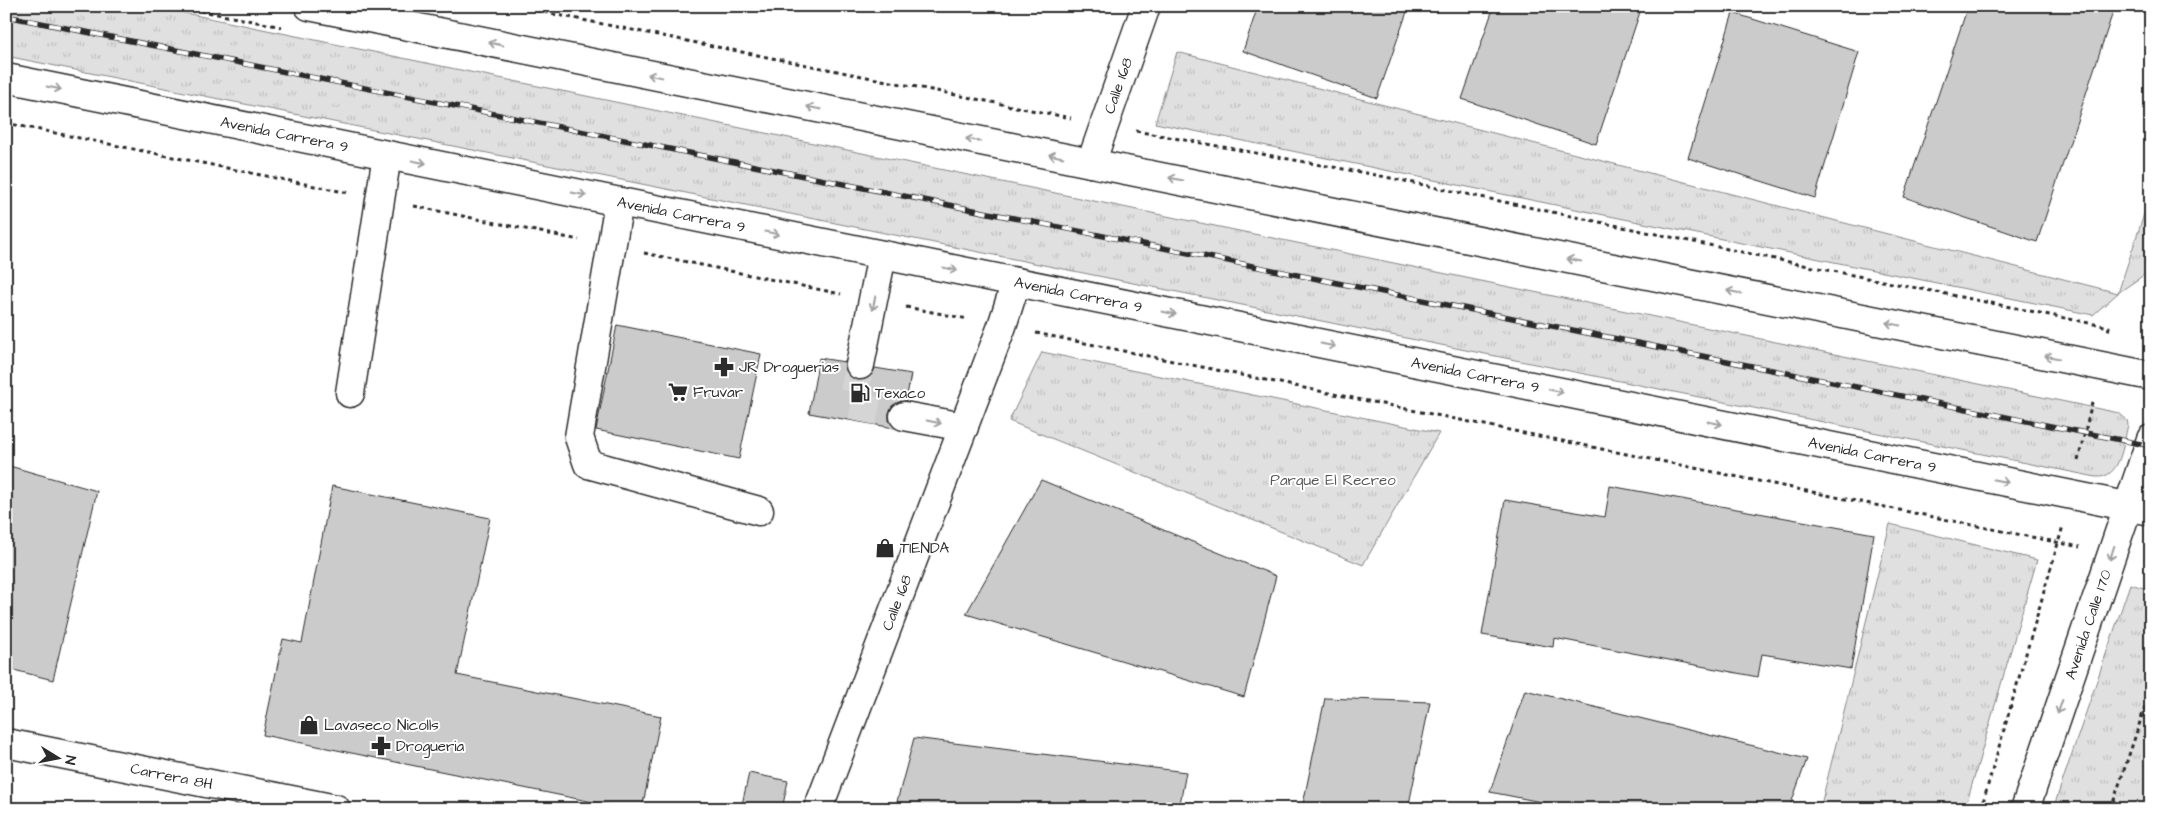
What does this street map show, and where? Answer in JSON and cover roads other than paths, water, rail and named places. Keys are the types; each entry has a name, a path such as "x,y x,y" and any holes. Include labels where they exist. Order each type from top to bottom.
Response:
{"main road":[{"path":"309,6 2151,376"},
{"name":"Calle 168","path":"1091,163 1146,6"},
{"name":"Avenida Carrera 9","path":"6,78 2139,509"},
{"path":"350,392 387,155"},
{"path":"619,202 579,437 584,456 588,464 760,511"},
{"path":"860,365 882,255"},
{"name":"Calle 168","path":"818,809 964,427 1016,282"},
{"path":"904,416 964,427"},
{"name":"Avenida Calle 170","path":"2025,809 2139,509 2151,439"},
{"name":"Carrera 8H","path":"6,743 336,809"}],"tunnel":[{"path":"860,365 851,406 904,416"}],"railway":[{"path":"6,16 2151,446"}],"place":[{"name":"JR Droguerias","path":"724,367"},
{"name":"Fruvar","path":"678,392"},
{"name":"Texaco","path":"860,393"},
{"name":"TIENDA","path":"885,548"},
{"name":"Lavaseco Nicolls","path":"309,725"},
{"name":"Drogueria","path":"381,746"}],"park label":[{"name":"Parque El Recreo","path":"1333,480"}]}
